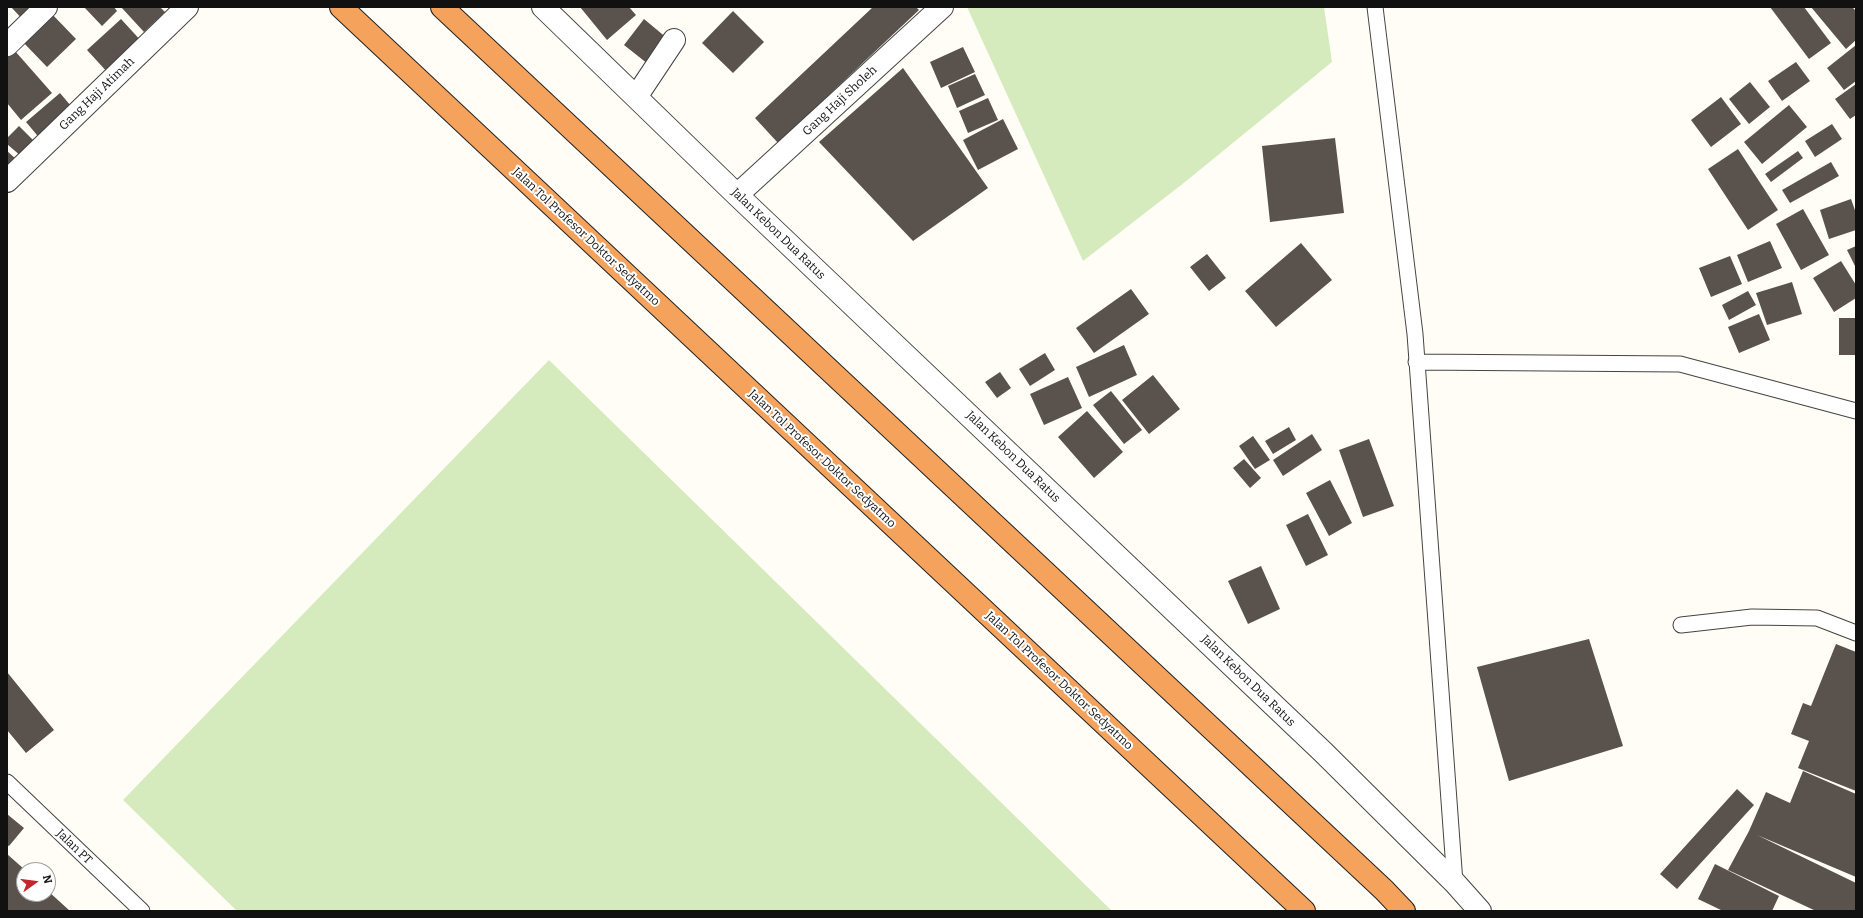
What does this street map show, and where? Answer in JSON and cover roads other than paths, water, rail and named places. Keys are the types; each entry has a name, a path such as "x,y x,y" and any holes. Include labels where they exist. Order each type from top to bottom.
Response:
{"highway":[{"name":"Jalan Tol Profesor Doktor Sedyatmo","path":"341,7 1304,911"},
{"path":"442,7 1373,879 1404,911"}],"street":[{"path":"7,44 46,7"},
{"name":"Gang Haji Atimah","path":"7,181 187,7"},
{"name":"Jalan Kebon Dua Ratus","path":"543,7 737,195 1317,746 1480,911"},
{"name":"Gang Haji Sholeh","path":"737,195 942,7"},
{"path":"636,97 674,40"}],"lane":[{"path":"1375,7 1415,334 1454,883"},
{"path":"1416,362 1680,364 1856,411"},
{"path":"1680,625 1752,617 1816,618 1856,633"},
{"name":"Jalan PT","path":"7,782 142,911"}]}
